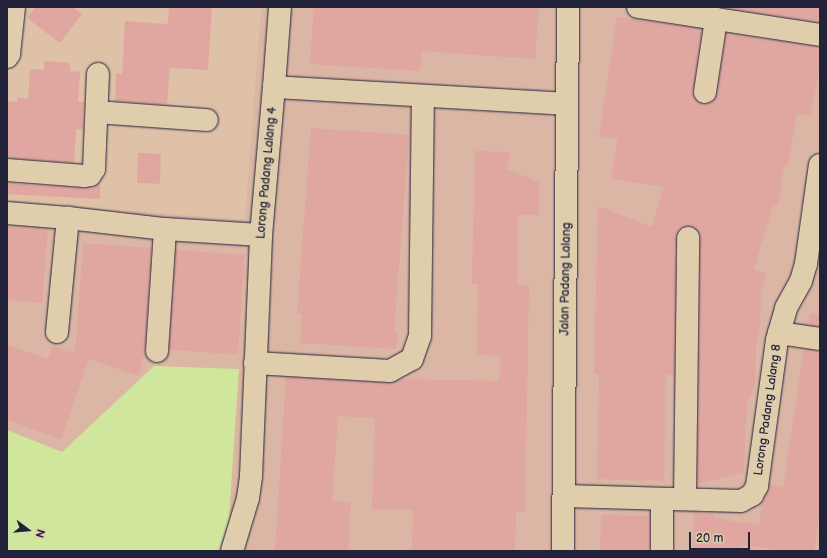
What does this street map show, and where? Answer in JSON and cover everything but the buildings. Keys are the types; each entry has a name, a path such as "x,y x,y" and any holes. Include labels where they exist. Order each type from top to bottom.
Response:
{"street":[{"path":"7,57 9,54 14,7"},
{"name":"Lorong Padang Lalang 4","path":"232,551 248,498 251,476 261,235 280,7"},
{"name":"Jalan Padang Lalang","path":"563,551 568,7"},
{"path":"638,7 820,35"},
{"path":"705,92 716,19"},
{"path":"7,170 85,176 90,175 94,169 98,74"},
{"path":"274,87 567,104"},
{"path":"256,363 390,371 412,360 420,336 423,96"},
{"path":"97,112 207,120"},
{"name":"Lorong Padang Lalang 8","path":"564,496 741,501 752,495 757,486 779,333 786,308 801,281 806,264 820,165"},
{"path":"7,213 165,229 261,235"},
{"path":"57,332 68,218"},
{"path":"157,351 165,229"},
{"path":"685,499 688,238"},
{"path":"779,333 820,339"},
{"path":"662,499 662,551"}],"shaded area":[{"path":"261,7 820,7 820,551 218,551 61,453 7,431 7,201 245,220"}],"green space":[{"path":"154,366 239,369 229,518 219,551 7,551 7,430 62,452"}]}
